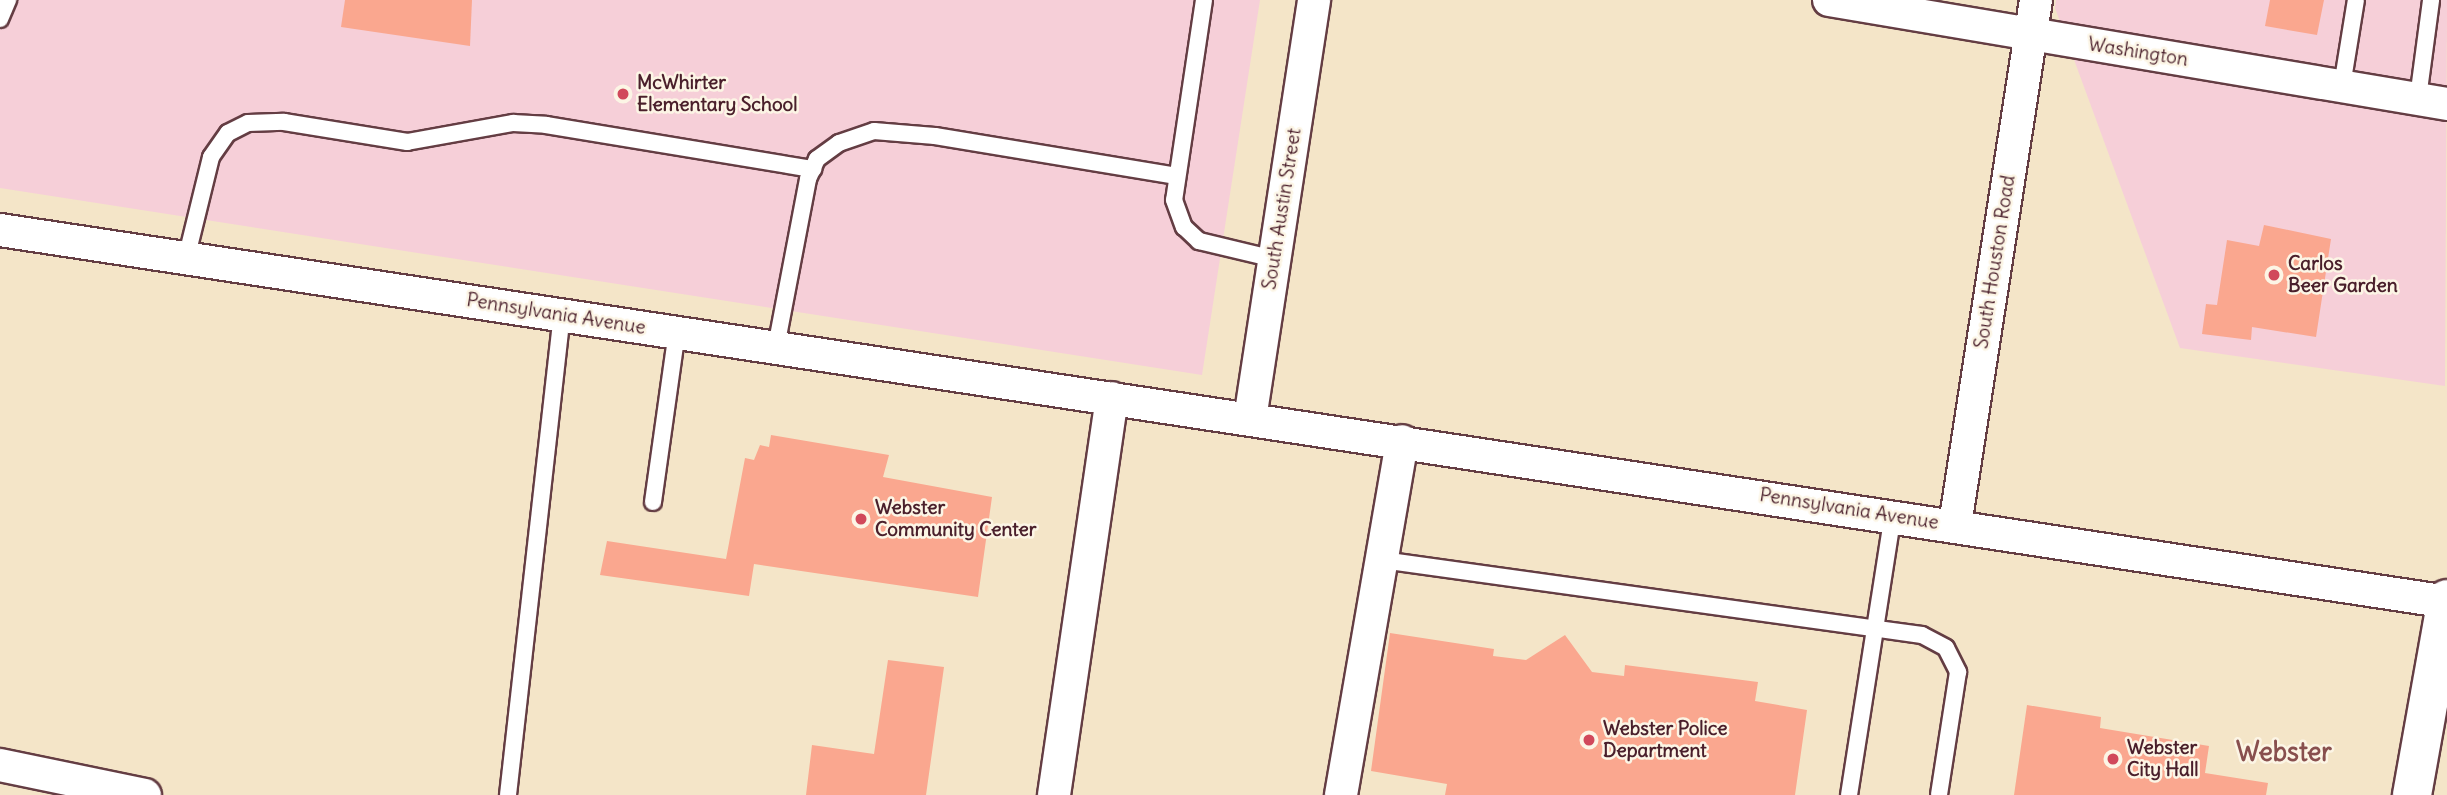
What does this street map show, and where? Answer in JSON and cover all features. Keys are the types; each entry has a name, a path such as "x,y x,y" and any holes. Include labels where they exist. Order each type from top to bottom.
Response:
{"main road":[{"path":"2412,795 2446,610"}],"street":[{"name":"South Austin Street","path":"1250,419 1314,0"},
{"name":"Washington","path":"1829,0 2432,101"},
{"name":"South Houston Road","path":"1955,525 2036,0"},
{"name":"Pennsylvania Avenue","path":"0,230 1955,525 2446,610"},
{"path":"1054,795 1112,398"},
{"path":"1341,795 1402,441"},
{"path":"0,765 145,795"}],"lane":[{"path":"0,19 8,0"},
{"path":"1204,0 1174,200 1184,227 1199,241 1274,259"},
{"path":"2342,86 2356,0"},
{"path":"2431,0 2432,101"},
{"path":"186,259 211,157 228,133 248,123 284,121 407,142 513,123 621,136 813,169"},
{"path":"776,347 813,169 817,159 839,143 874,131 935,136 1177,176"},
{"path":"508,795 562,314"},
{"path":"653,502 677,332"},
{"path":"1849,795 1893,516"},
{"path":"1381,560 1875,626 1922,635 1946,648 1958,672 1939,795"}],"shaded area":[{"name":"McWhirter Elementary School","path":"0,0 1260,0 1202,375 0,188"},
{"path":"2056,0 2447,0 2445,386 2180,348 2055,8"}],"building":[{"path":"345,0 472,0 470,46 341,27"},
{"path":"2270,0 2324,0 2317,35 2265,26"},
{"name":"Carlos Beer Garden","path":"2264,225 2331,239 2316,337 2252,327 2251,340 2202,334 2206,304 2217,305 2227,240 2259,246"},
{"name":"Webster Community Center","path":"771,435 889,455 883,477 992,497 978,597 754,564 749,596 600,575 607,541 726,559 745,458 754,460 760,445 769,447"},
{"name":"Webster Police Department","path":"1390,633 1494,649 1493,656 1526,660 1565,635 1592,672 1624,676 1625,665 1758,682 1755,701 1807,710 1795,795 1445,795 1447,784 1371,771"},
{"path":"888,660 944,667 926,795 806,795 812,745 874,754"},
{"name":"Webster City Hall","path":"2027,705 2101,717 2100,728 2209,746 2205,773 2268,783 2266,795 2014,795"}],"place":[{"name":"McWhirter Elementary School","path":"623,94"},
{"name":"Carlos Beer Garden","path":"2274,275"},
{"name":"Webster Community Center","path":"861,519"},
{"name":"Webster Police Department","path":"1589,740"},
{"name":"Webster City Hall","path":"2113,759"}],"district":[{"name":"Webster","path":"2284,752"}]}
